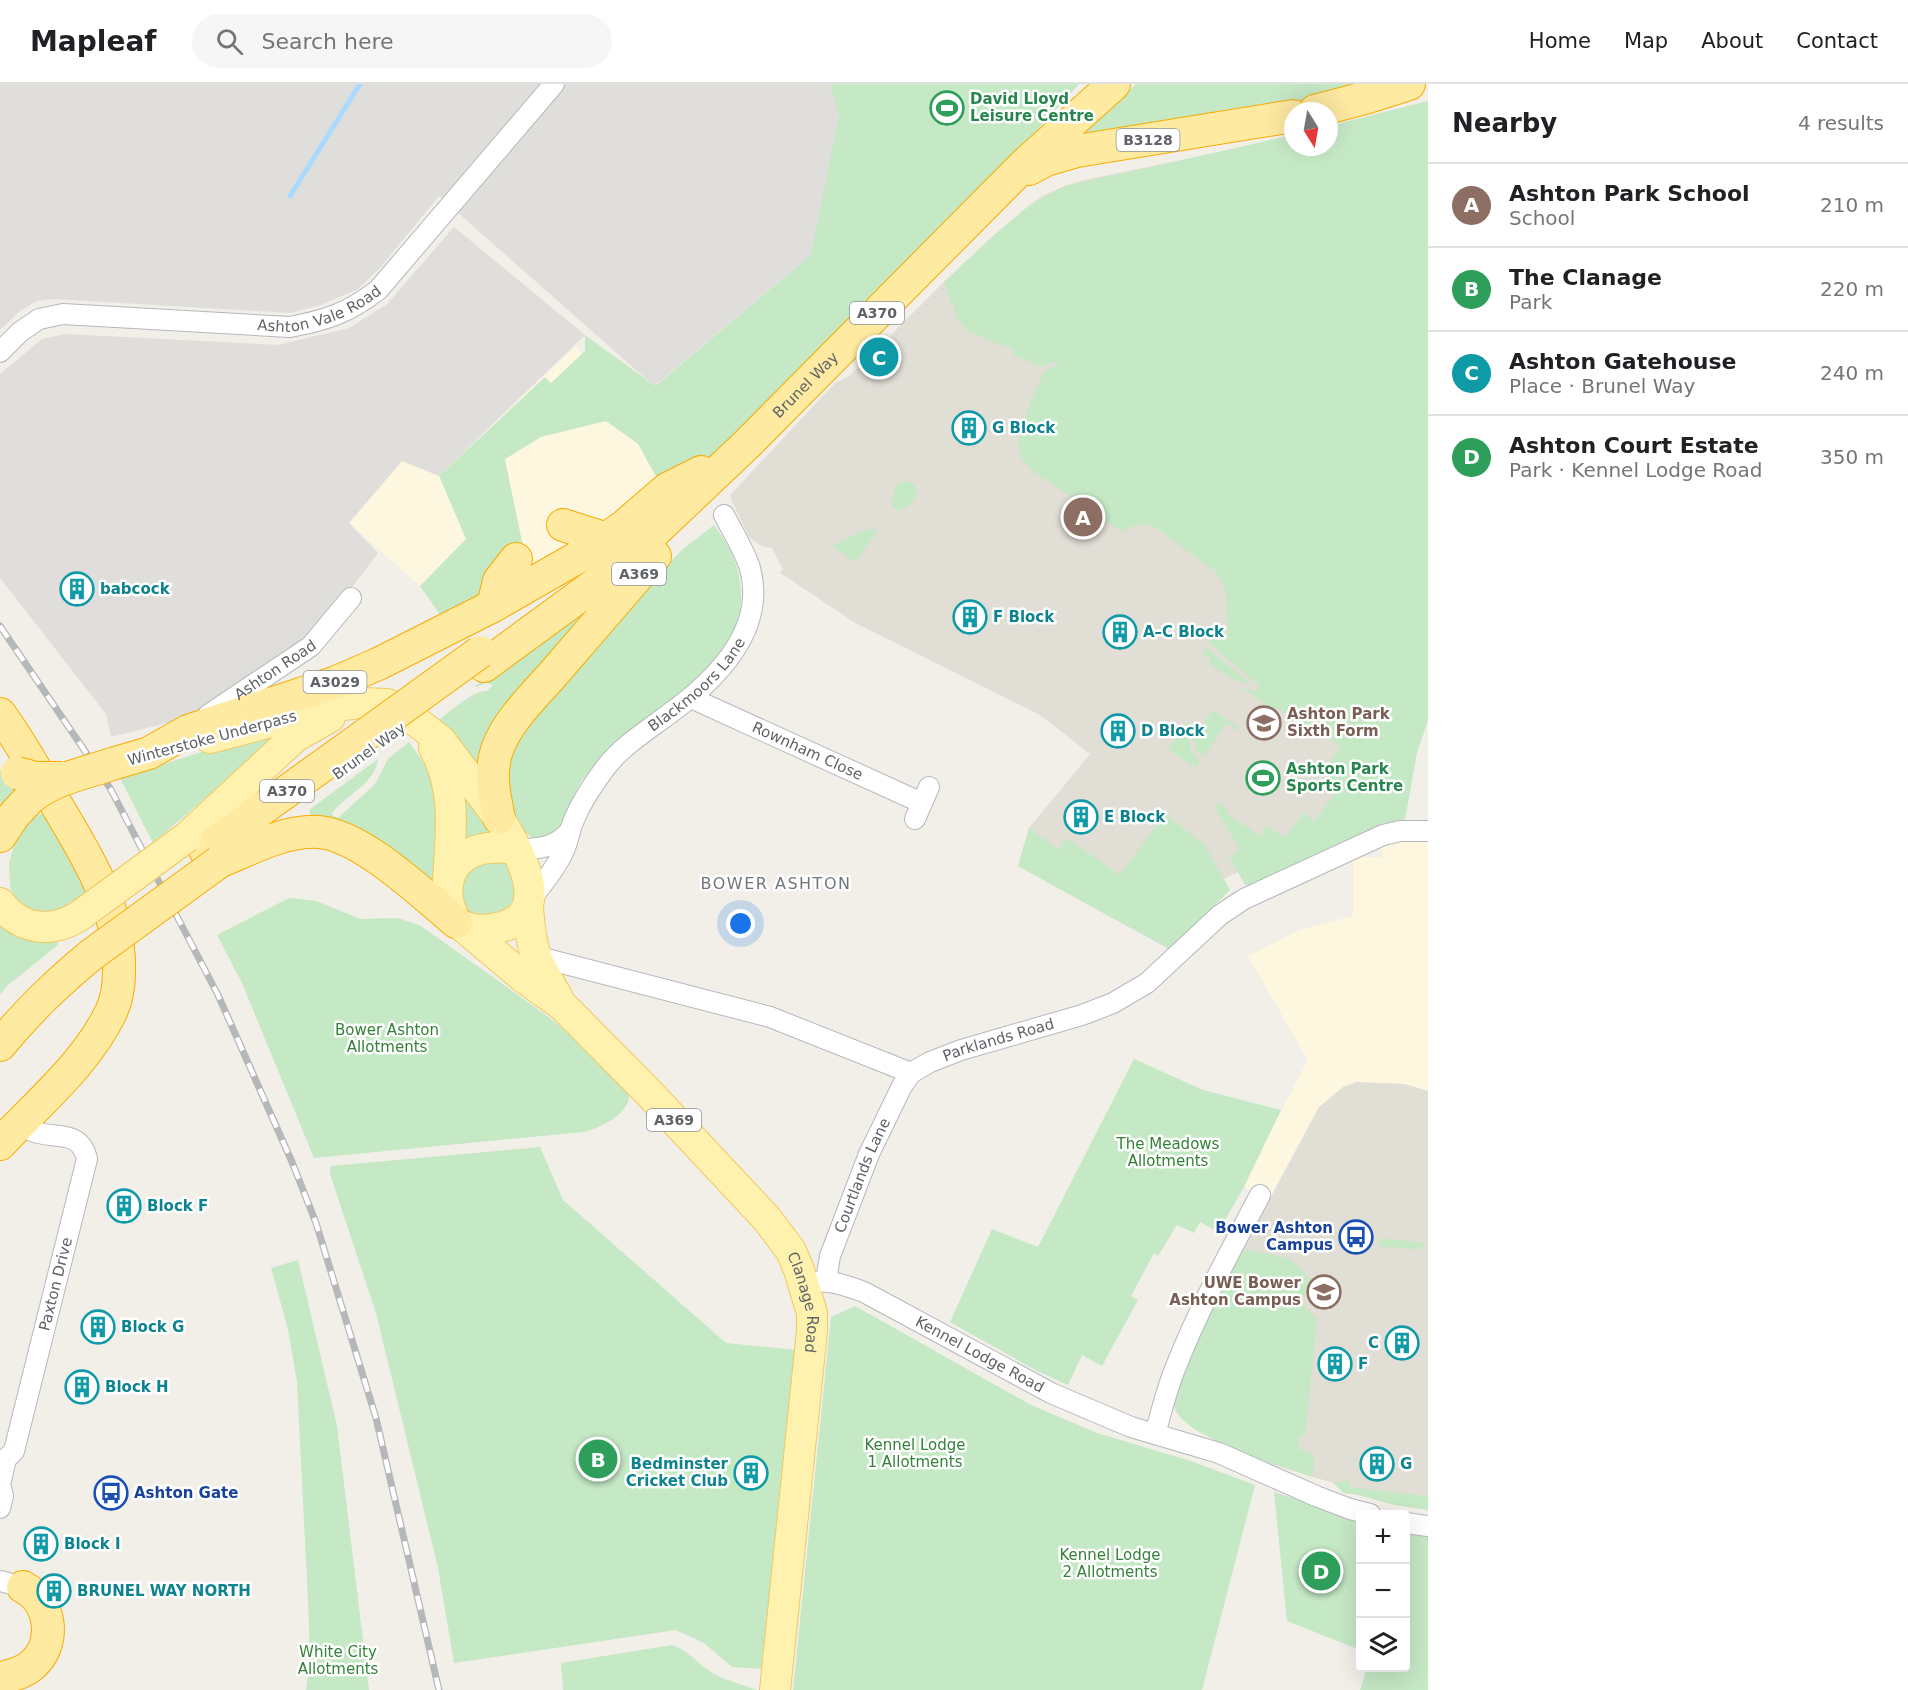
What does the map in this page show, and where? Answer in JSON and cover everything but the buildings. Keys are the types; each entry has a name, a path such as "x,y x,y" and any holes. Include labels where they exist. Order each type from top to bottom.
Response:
{"highway":[{"path":"1017,172 1092,84"},
{"name":"A370","path":"1017,172 1114,84"},
{"path":"1338,105 1409,84"},
{"name":"B3128","path":"1017,172 1046,160 1077,152 1284,118"},
{"name":"Brunel Way","path":"0,1015 13,998 85,936 369,727 482,659 612,572 740,450 1017,172"},
{"name":"A3029","path":"149,753 188,731 334,682 378,664 493,606 607,539 667,489 740,450"},
{"name":"A369","path":"499,818 492,784 492,771 502,738 530,701 656,555 740,450"},
{"path":"563,525 607,539"},
{"path":"493,606 499,581 516,559"},
{"path":"0,714 20,742 94,870 114,919 119,952 119,988 112,1010 89,1048 0,1144"},
{"name":"Winterstoke Underpass","path":"16,778 48,785 62,778 149,753"},
{"name":"A3029","path":"0,836 14,815 16,778"},
{"path":"204,850 307,832 333,834 357,845 381,862 458,923"},
{"name":"Brunel Way","path":"0,1045 27,1012 51,988 85,936"},
{"path":"0,1678 23,1671 33,1665 41,1656 48,1637 49,1627 42,1605 34,1594 12,1584"}],"main road":[{"name":"Winterstoke Underpass","path":"369,727 387,705 407,714 441,741 499,818 517,850"},
{"name":"Winterstoke Underpass","path":"149,753 332,706 369,727"},
{"name":"Winterstoke Underpass","path":"204,850 295,737 338,713 369,727"},
{"name":"Winterstoke Underpass","path":"420,725 443,764 448,784 452,820 448,880"},
{"path":"517,850 504,847 474,852 462,860 448,880 447,896 458,923 484,930 504,927 522,916 529,904"},
{"name":"A369","path":"517,850 527,874 529,904"},
{"path":"0,903 5,910 20,921 36,927 72,921 85,936"},
{"name":"Clanage Road","path":"529,904 530,936 535,956 562,1006"},
{"name":"Clanage Road","path":"458,923 562,1006 651,1095 767,1219 815,1283 776,1690"}],"street":[{"name":"Ashton Vale Road","path":"0,352 20,332 39,319 63,314 290,327 320,322 341,314 357,306 378,290 554,84"},
{"name":"Blackmoors Lane","path":"529,904 565,848 588,791 608,765 715,676 746,630 752,608 753,584 749,566 724,515"},
{"name":"Ashton Road","path":"188,731 311,646 351,598"},
{"name":"Rownham Close","path":"691,698 922,803"},
{"path":"517,850 552,846 570,831"},
{"name":"Parklands Road","path":"911,1073 930,1062 961,1050 1082,1016 1113,1003 1147,983 1220,915 1244,899 1383,835 1400,831 1428,831"},
{"path":"535,956 770,1017 911,1073"},
{"name":"Courtlands Lane","path":"815,1283 830,1256 865,1165 902,1086 911,1073"},
{"name":"Paxton Drive","path":"0,1508 3,1496 0,1485 6,1459 14,1451 87,1159 82,1147 74,1140 61,1135 33,1131 21,1121"},
{"path":"1155,1434 1177,1363 1260,1195"},
{"name":"Kennel Lodge Road","path":"815,1283 864,1292 1051,1393 1131,1427 1219,1453 1324,1499 1356,1510"},
{"path":"1410,1524 1428,1526"}],"shaded area":[{"path":"0,84 830,84 839,115 831,169 811,255 654,386 439,196 380,268 358,289 321,305 290,313 54,299 37,301 20,311 0,330"},
{"path":"1428,101 1428,720 1417,752 1405,819 1245,885 1238,872 1231,875 1224,879 1230,890 1169,949 1018,866 1029,828 1090,754 1040,715 855,623 779,572 783,570 772,548 761,546 749,537 731,499 731,494 835,383 849,376 865,361 864,358 869,357 879,348 880,343 883,343 944,282 1028,206 1044,195 1084,180 1284,137 1284,156 1338,156 1338,124"},
{"name":"babcock","path":"454,227 585,335 439,476 402,461 349,523 378,553 309,644 195,716 111,737 106,714 0,578 0,374 42,339 65,334 278,345 349,328 387,304"},
{"path":"576,346 669,471 597,531 529,576 484,522 420,586 349,523 403,460 439,476"},
{"path":"1428,836 1428,1091 1404,1084 1356,1082 1319,1107 1268,1200 1244,1187 1308,1060 1248,956 1299,930 1353,916 1353,857 1382,858 1382,841"},
{"name":"UWE Bower Ashton Campus","path":"1356,1082 1404,1084 1428,1091 1428,1510 1344,1493 1333,1483 1268,1463 1194,1429 1178,1414 1174,1405 1198,1334 1319,1107 1343,1087"}],"green space":[{"path":"830,84 1079,84 1021,148 720,458 658,480 638,444 606,421 541,437 505,459 529,576 441,616 420,586 466,539 439,476 545,377 551,383 585,351 585,335 655,386 811,255 839,116"},
{"path":"1136,84 1354,84 1300,102 1284,102 1284,107 1279,109 1077,138"},
{"path":"1428,101 1428,720 1417,752 1405,819 1259,885 1249,886 1244,883 1229,856 1240,850 1214,806 1217,803 1228,810 1226,813 1260,836 1267,826 1284,837 1304,813 1315,821 1337,790 1326,782 1331,774 1325,769 1341,746 1308,723 1305,726 1278,708 1275,711 1241,687 1256,691 1260,686 1209,643 1207,636 1228,634 1226,595 1215,571 1155,527 1141,524 1122,532 1033,471 1023,461 1019,441 1025,416 1044,372 1057,365 1054,361 1043,367 1013,355 1014,350 969,332 958,320 944,282 1016,216 1065,186 1284,137 1284,156 1338,156 1338,124"},
{"path":"906,481 914,484 916,493 914,501 899,511 892,506 894,494 898,484"},
{"path":"714,525 731,553 740,580 740,612 730,638 702,673 612,746 582,780 559,833 535,840 522,830 507,800 509,747 605,627 683,549"},
{"path":"872,529 877,531 855,562 832,546 860,532"},
{"path":"599,595 483,772 436,722 468,698 487,691 493,685 486,683 475,686"},
{"path":"1206,647 1251,684 1234,680 1209,664 1211,659 1202,654"},
{"path":"1213,710 1240,728 1238,731 1227,723 1203,757 1196,749 1194,738"},
{"path":"1188,721 1190,746 1200,762 1196,768 1168,749"},
{"path":"267,731 275,734 270,742 153,843 120,778"},
{"path":"409,742 428,769 441,811 433,889 313,825 309,810 378,759 372,775 332,813 338,818 375,784 388,759"},
{"path":"0,769 9,777 29,782 3,819 0,802"},
{"path":"459,784 495,835 470,843 454,836"},
{"path":"1167,811 1170,818 1205,845 1230,890 1169,949 1018,866 1029,828 1059,850 1067,838 1120,875"},
{"path":"49,812 93,890 51,916 21,907 10,888 9,863 17,835 34,816"},
{"path":"494,858 511,865 523,888 506,918 471,914 461,899 464,873"},
{"name":"Bower Ashton Allotments","path":"289,898 316,901 361,919 398,918 421,926 546,1015 623,1079 629,1098 626,1106 611,1120 583,1132 314,1158 242,983 217,935"},
{"path":"0,915 54,937 58,945 7,986 0,995"},
{"name":"The Meadows Allotments","path":"1134,1059 1203,1090 1281,1110 1244,1187 1218,1232 1200,1222 1194,1233 1177,1225 1158,1256 1154,1253 1131,1296 1138,1300 1102,1366 1082,1355 1068,1385 1037,1371 950,1322 992,1229 1038,1247"},
{"path":"540,1147 563,1200 726,1343 796,1350 761,1669 732,1667 704,1643 676,1630 454,1663 438,1568 376,1313 330,1174 331,1166"},
{"path":"1380,1238 1425,1243 1418,1250 1379,1246"},
{"path":"1242,1249 1288,1258 1316,1284 1299,1300 1317,1319 1305,1437 1299,1436 1298,1449 1309,1452 1314,1457 1313,1477 1261,1460 1220,1443 1187,1424 1175,1408 1174,1396 1198,1334"},
{"name":"White City Allotments","path":"298,1260 337,1426 369,1690 306,1690 310,1659 297,1382 288,1329 271,1268"},
{"path":"855,1306 1031,1405 1097,1433 1191,1461 1255,1485 1202,1690 793,1690 831,1317"},
{"path":"1350,1481 1349,1487 1428,1496 1428,1510 1344,1493 1333,1483"},
{"path":"1274,1492 1356,1519 1356,1648 1287,1621"},
{"path":"1410,1534 1428,1537 1428,1690 1360,1690 1366,1672 1410,1672"},
{"path":"672,1645 687,1653 713,1673 757,1690 563,1690 561,1663"}],"waterway":[{"path":"290,196 360,84"}],"railway":[{"path":"0,626 110,788 218,995 292,1162 316,1223 376,1418 439,1690"}],"place":[{"name":"David Lloyd Leisure Centre","path":"947,108"},
{"name":"Ashton Gatehouse","path":"879,357"},
{"name":"G Block","path":"969,428"},
{"name":"Ashton Park School","path":"1083,517"},
{"name":"babcock","path":"77,589"},
{"name":"F Block","path":"970,617"},
{"name":"A–C Block","path":"1120,632"},
{"name":"Ashton Park Sixth Form","path":"1264,723"},
{"name":"D Block","path":"1118,731"},
{"name":"Ashton Park Sports Centre","path":"1263,778"},
{"name":"E Block","path":"1081,817"},
{"name":"Block F","path":"124,1206"},
{"name":"Bower Ashton Campus","path":"1356,1237"},
{"name":"UWE Bower Ashton Campus","path":"1324,1292"},
{"name":"Block G","path":"98,1327"},
{"name":"C","path":"1402,1343"},
{"name":"F","path":"1335,1364"},
{"name":"Block H","path":"82,1387"},
{"name":"The Clanage","path":"598,1459"},
{"name":"G","path":"1377,1464"},
{"name":"Bedminster Cricket Club","path":"751,1473"},
{"name":"Ashton Gate","path":"111,1493"},
{"name":"Block I","path":"41,1544"},
{"name":"Ashton Court Estate","path":"1321,1571"},
{"name":"BRUNEL WAY NORTH","path":"54,1591"}],"district":[{"name":"BOWER ASHTON","path":"776,883"}],"park label":[{"name":"Kennel Lodge 1 Allotments","path":"915,1454"},
{"name":"Kennel Lodge 2 Allotments","path":"1110,1564"}]}
